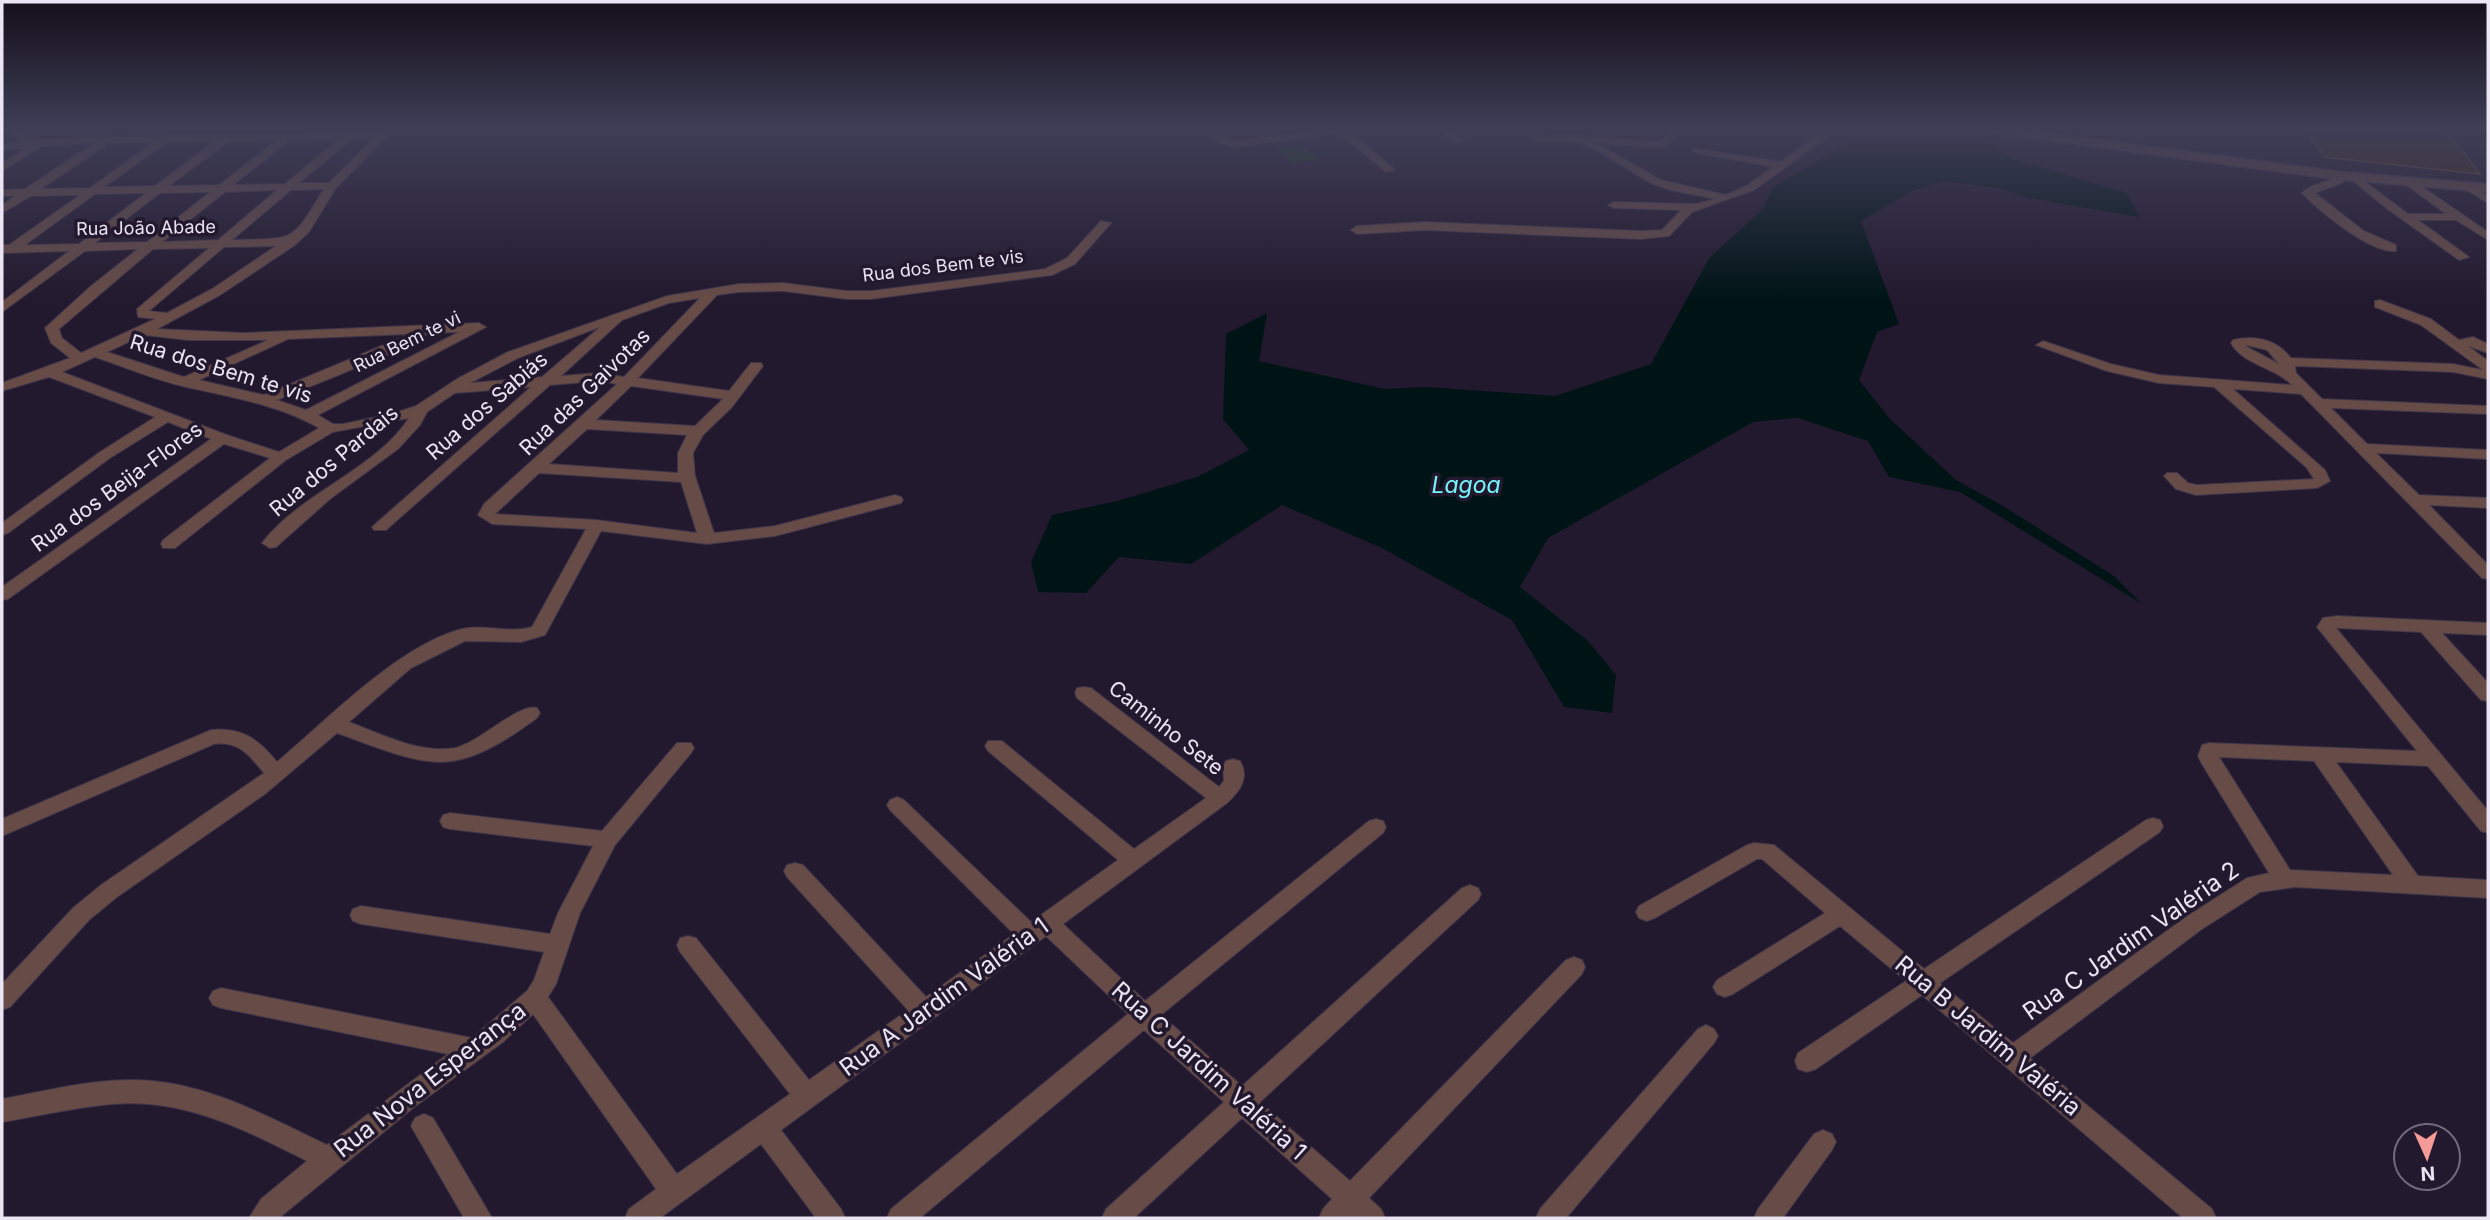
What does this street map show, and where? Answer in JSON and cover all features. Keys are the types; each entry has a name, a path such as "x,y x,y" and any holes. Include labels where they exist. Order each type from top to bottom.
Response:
{"street":[{"path":"2,210 37,186"},
{"path":"2,257 7,249 101,186"},
{"path":"2,308 163,186"},
{"path":"81,360 56,340 52,328 150,245 226,186"},
{"path":"2,193 332,186"},
{"path":"2,387 97,353 226,286 305,230 332,186"},
{"path":"1670,186 1728,198"},
{"path":"1614,205 1694,207 1728,198 1753,186"},
{"path":"2324,186 2309,191 2309,195 2366,238 2392,248"},
{"path":"2363,186 2463,257"},
{"path":"2414,186 2488,237"},
{"path":"2467,186 2488,188"},
{"path":"2467,186 2488,200"},
{"path":"170,317 143,314 143,309 286,187"},
{"path":"1357,230 1425,226 1655,235 1672,229 1694,207"},
{"path":"2406,217 2460,217"},
{"name":"Rua dos Bem te vis","path":"97,353 184,382 263,401 307,415 330,428 373,423 421,409 450,389 521,352 667,300 715,290 783,288 859,296 1038,273 1060,268 1072,261 1105,223"},
{"name":"Rua João Abade","path":"7,249 291,242"},
{"name":"Rua das Gaivotas","path":"596,525 492,519 486,515 490,507 538,468 626,382 715,290"},
{"path":"2380,304 2423,320 2488,367"},
{"name":"Rua dos Sabiás","path":"380,527 521,406 620,316"},
{"name":"Rua Bem te vi","path":"263,401 303,382 400,345 430,328"},
{"name":"Rua Bem te vi","path":"142,331 199,337 479,328 307,415"},
{"name":"Rua Bem te vi","path":"184,382 287,336"},
{"path":"2459,344 2473,341 2488,349"},
{"path":"2043,345 2136,375 2305,390"},
{"path":"707,539 688,478 685,455 698,431 756,366"},
{"path":"2488,375 2453,368 2287,368 2305,390 2488,574"},
{"path":"50,372 222,438 281,457"},
{"path":"450,389 598,377 732,396"},
{"path":"2172,476 2182,486 2196,490 2322,481 2320,473 2311,464 2218,384"},
{"path":"2318,403 2488,410"},
{"name":"Rua dos Pardais","path":"270,543 322,498 401,437 417,421 421,409"},
{"path":"2,530 105,456 166,417"},
{"path":"583,424 698,431"},
{"path":"169,544 281,457 330,428"},
{"name":"Rua dos Beija-Flores","path":"2,595 222,438"},
{"path":"2365,448 2488,454"},
{"path":"538,468 688,478"},
{"path":"2,1000 82,914 117,884 229,810 336,724 394,672 428,650 462,635 528,635 539,631 596,525 672,537 707,539 775,531 894,500"},
{"path":"2416,500 2488,503"},
{"path":"2469,554 2488,555"},
{"path":"2488,629 2329,622 2326,627 2488,825"},
{"path":"2427,627 2488,695"},
{"name":"Caminho Sete","path":"1084,692 1220,798"},
{"path":"336,724 394,746 443,756 457,754 488,741 530,713"},
{"path":"2,828 211,737 227,735 242,738 276,774"},
{"path":"995,746 1134,861"},
{"name":"Rua Nova Esperança","path":"262,1218 270,1208 330,1159 502,1029 535,998 544,984 556,944 584,882 607,840 684,748"},
{"path":"2283,878 2212,764 2207,753 2213,748 2435,759"},
{"path":"2320,755 2412,884"},
{"name":"Rua A Jardim Valéria 1","path":"638,1218 1220,798 1233,786 1236,777 1233,766"},
{"name":"Rua C Jardim Valéria 1","path":"898,805 1039,929 1144,1015 1373,1218"},
{"path":"450,821 607,840"},
{"path":"1807,1061 2153,825"},
{"path":"900,1218 1376,827"},
{"name":"Rua B Jardim Valéria","path":"1647,912 1754,851 1761,850 1772,854 2203,1218"},
{"path":"795,871 924,1011"},
{"name":"Rua C Jardim Valéria 2","path":"2014,1056 2243,889 2283,878 2488,889"},
{"path":"1115,1218 1470,894"},
{"path":"1725,987 1842,913"},
{"path":"361,915 556,944"},
{"path":"688,945 806,1096"},
{"path":"1332,1218 1574,967"},
{"path":"535,998 674,1192"},
{"path":"222,999 474,1049"},
{"path":"1549,1218 1706,1036"},
{"path":"2,1111 110,1094 147,1091 170,1094 214,1105 330,1159"},
{"path":"424,1126 480,1218"},
{"path":"763,1127 832,1218"},
{"path":"1767,1218 1823,1142"}],"water":[{"name":"Lagoa","path":"1928,186 1912,191 1861,221 1899,324 1877,332 1859,380 1890,419 1956,480 2003,506 2114,576 2142,604 1960,492 1889,477 1868,441 1798,418 1753,422 1548,538 1520,587 1588,641 1616,675 1612,713 1564,707 1512,620 1382,548 1282,505 1191,564 1119,557 1086,593 1038,592 1031,562 1052,515 1121,500 1197,477 1249,450 1223,419 1226,334 1267,313 1259,361 1385,389 1426,387 1555,396 1651,364 1710,257 1763,209 1773,187"},
{"name":"Lagoa","path":"1982,186 2104,186 2127,193 2139,217 2029,198 1999,188"}]}
